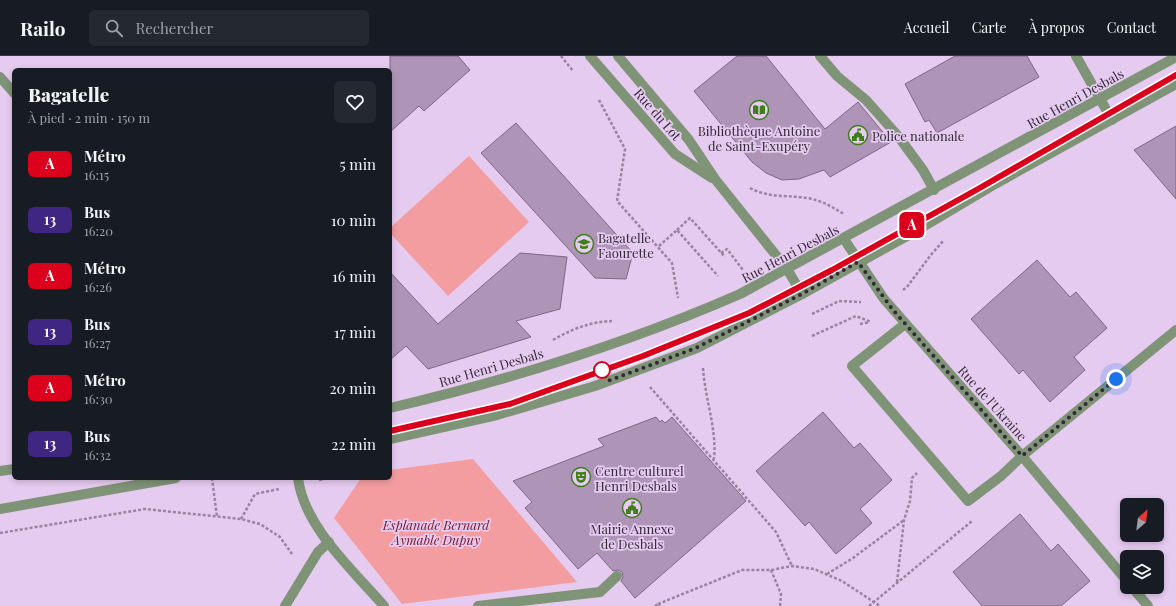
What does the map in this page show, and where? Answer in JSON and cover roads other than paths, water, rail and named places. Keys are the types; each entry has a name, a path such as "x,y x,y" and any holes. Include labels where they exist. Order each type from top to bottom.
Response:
{"street":[{"name":"Rue du Lot","path":"590,56 675,154 714,179"},
{"name":"Rue du Lot","path":"618,56 689,140 714,179 787,269 802,294"},
{"path":"820,56 837,76 866,100 898,136 923,170 934,190"},
{"path":"1076,56 1112,120"},
{"name":"Rue Henri Desbals","path":"392,407 509,376 594,350 685,318 740,294 844,239 1176,57"},
{"path":"0,77 12,91"},
{"path":"392,439 497,415 595,386 696,348 802,294 916,231 995,184 1176,84"},
{"name":"Rue de l'Ukraine","path":"844,239 884,299 1022,456 1120,573"},
{"path":"905,324 852,366 968,501 1001,476 1022,456 1176,330"},
{"path":"0,471 12,469"},
{"path":"0,509 165,480"},
{"path":"298,480 302,500 320,532 384,606"},
{"path":"286,606 318,552 329,542"},
{"path":"478,606 600,592 617,576"},
{"path":"1138,594 1148,606"}],"metro line":[{"name":"A","path":"392,431 510,404 643,356 749,313 832,270 978,189 1176,75"}],"place":[{"name":"Bibliothèque Antoine de Saint-Exupéry","path":"759,110"},
{"name":"Police nationale","path":"858,135"},
{"name":"Bagatelle Faourette","path":"584,244"},
{"name":"Centre culturel Henri Desbals","path":"581,477"},
{"name":"Mairie Annexe de Desbals","path":"632,508"}],"park label":[{"name":"Esplanade Bernard Aymable Dupuy","path":"436,532"}]}
